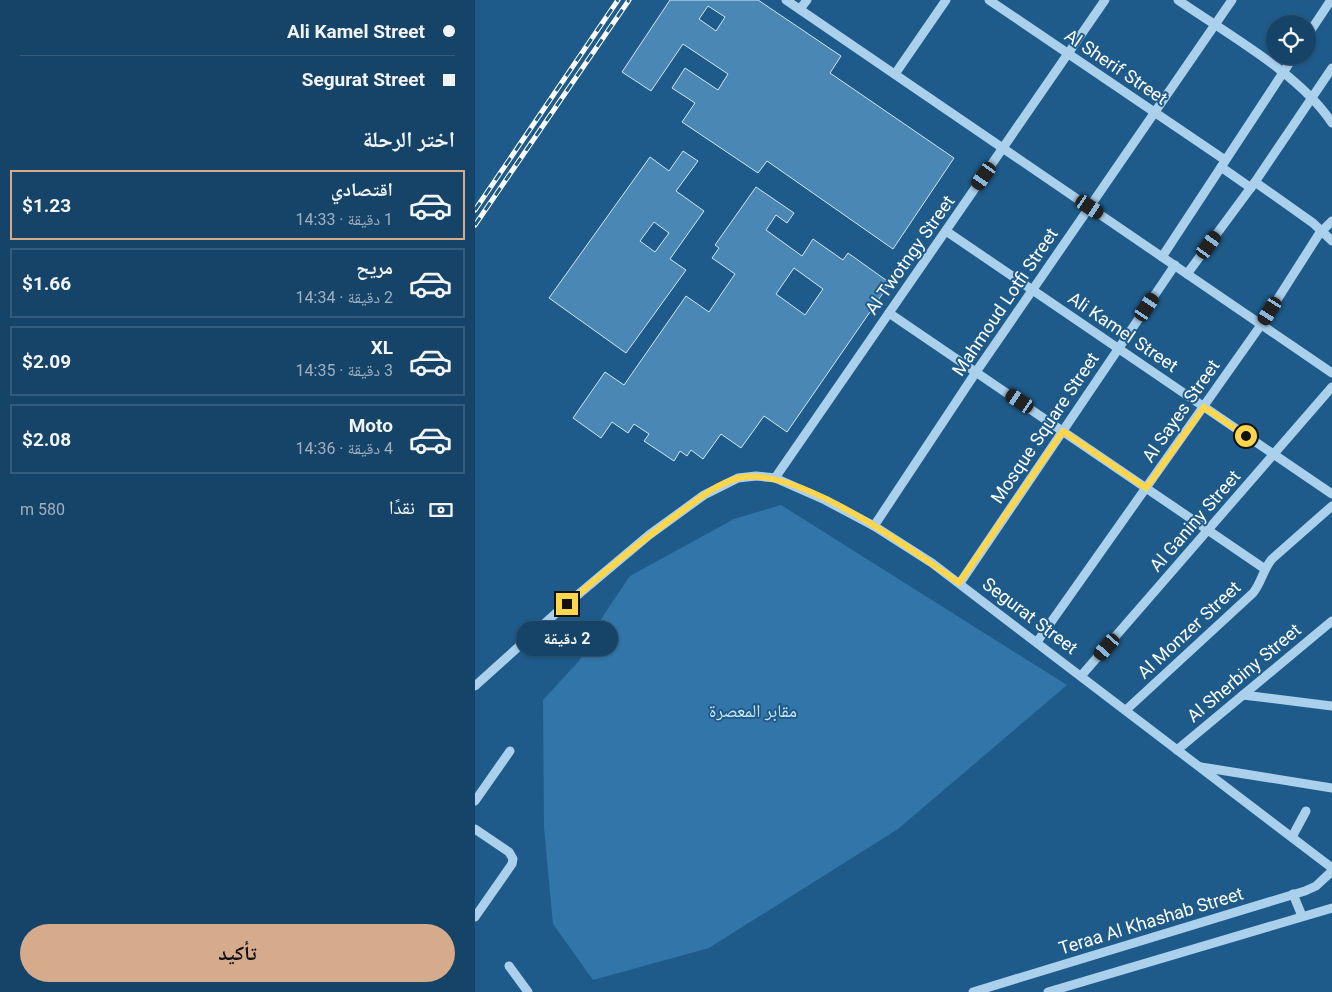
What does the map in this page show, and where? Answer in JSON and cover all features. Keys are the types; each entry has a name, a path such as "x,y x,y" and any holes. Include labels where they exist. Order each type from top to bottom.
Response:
{"street":[{"path":"786,0 1332,373"},
{"path":"800,9 807,0"},
{"path":"895,74 945,0"},
{"name":"Al Sherif Street","path":"989,0 1155,112 1253,185"},
{"name":"Al Twotngy Street","path":"775,478 1105,0"},
{"path":"1178,0 1283,72 1328,109 1332,123"},
{"name":"Mahmoud Lotfi Street","path":"874,526 976,372 1233,0"},
{"path":"1316,22 1331,0"},
{"path":"1162,257 1288,65"},
{"path":"1187,274 1253,185 1332,68"},
{"path":"1253,185 1322,230 1332,241"},
{"name":"Al Sayes Street","path":"1037,642 1261,325 1322,230 1332,221"},
{"name":"Ali Kamel Street","path":"946,231 1332,494"},
{"name":"Mosque Square Street","path":"959,583 1175,266"},
{"path":"889,313 1265,569"},
{"name":"Al Ganiny Street","path":"1081,676 1332,387"},
{"name":"Segurat Street","path":"475,686 601,574 649,535 704,495 720,485 738,478 756,476 775,478 825,500 874,526 959,583 1292,837 1332,870"},
{"name":"Al Monzer Street","path":"1126,710 1253,593 1262,581 1265,569 1272,558 1332,506"},
{"name":"Al Sherbiny Street","path":"1177,750 1332,621"},
{"path":"1243,695 1332,706"},
{"path":"475,801 511,751"},
{"path":"1200,767 1332,788"},
{"path":"1292,837 1307,811"},
{"path":"475,829 511,854 513,859 512,864 477,911"},
{"name":"Teraa Al Khashab Street","path":"973,992 1293,894 1316,886 1332,870"},
{"path":"1293,894 1302,916"},
{"path":"1048,992 1332,908"},
{"path":"509,966 528,992"}],"green space":[{"name":"مقابر المعصرة","path":"781,505 1067,685 898,829 709,948 593,980 553,924 544,828 543,700 579,661 603,616 630,576 734,519"}],"building":[{"path":"670,0 758,0 841,56 830,73 954,158 893,249 767,161 758,173 682,122 695,103 672,88 685,68 718,90 728,74 683,44 651,91 622,72","holes":["708,6 725,17 716,31 699,19"]},
{"path":"683,151 698,161 676,191 704,211 670,259 686,270 626,353 549,298 650,157 669,171","holes":["654,222 669,233 655,252 640,241"]},
{"path":"756,187 794,213 787,223 776,215 766,230 802,256 813,239 843,260 848,253 890,283 787,432 764,416 741,448 721,434 703,459 691,450 687,456 680,451 674,461 644,441 649,434 634,424 628,433 612,422 601,438 573,418 605,372 624,385 686,296 709,312 735,274 712,258 719,248 715,245","holes":["794,268 823,289 805,315 776,294"]}],"railway":[{"path":"475,210 618,0"},
{"path":"475,225 629,0"}],"route":[{"path":"567,604 662,525 720,485 738,478 756,476 775,478 825,500 903,543 959,583 1063,431 1146,488 1204,407 1246,436"}]}
